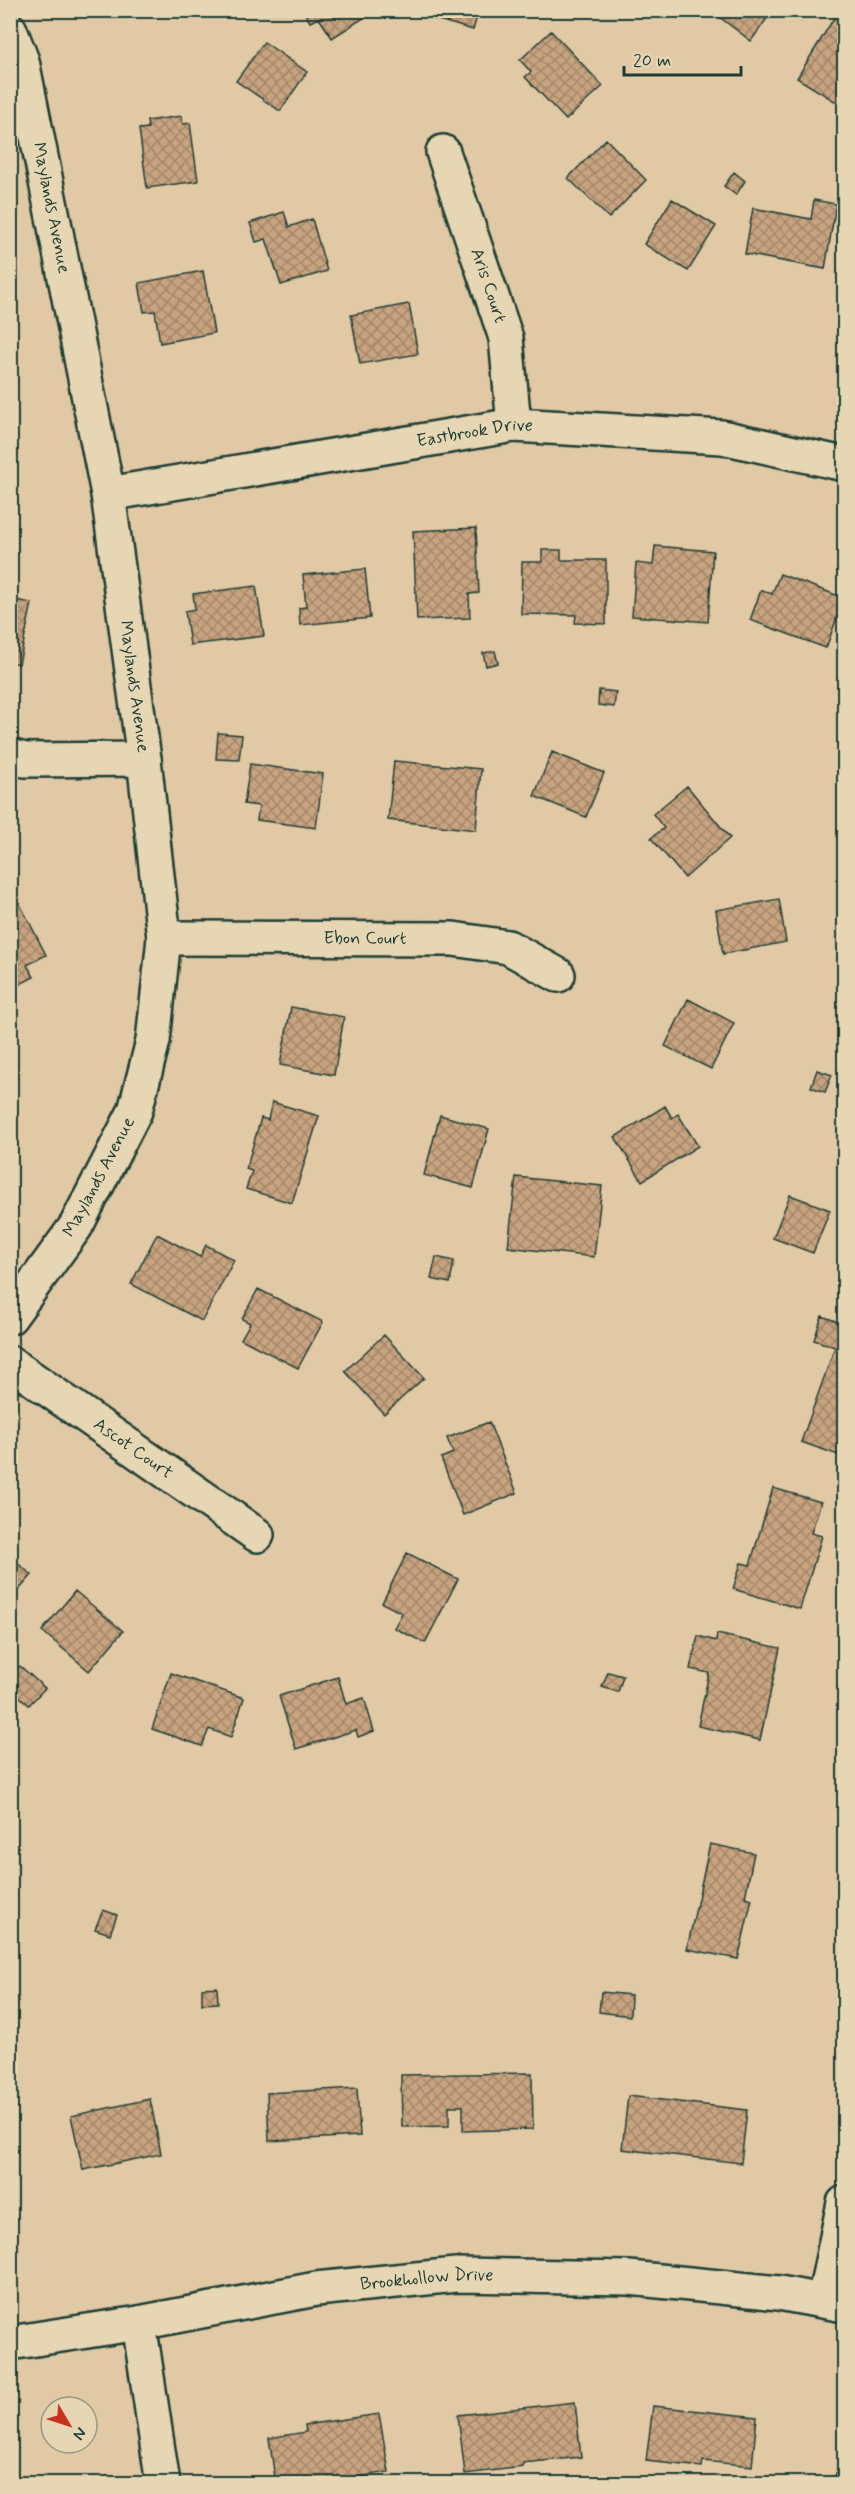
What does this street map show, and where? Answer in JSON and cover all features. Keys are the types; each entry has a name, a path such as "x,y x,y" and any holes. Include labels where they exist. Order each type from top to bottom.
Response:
{"street":[{"name":"Maylands Avenue","path":"10,30 22,61 108,494 144,759 164,938 153,1041 135,1111 76,1226 10,1317"},
{"name":"Aris Court","path":"443,152 506,338 514,425"},
{"name":"Eastbrook Drive","path":"108,494 514,425 722,437 844,464"},
{"path":"10,756 25,760 144,759"},
{"name":"Ebon Court","path":"164,938 453,939 508,947 558,975"},
{"name":"Ascot Court","path":"10,1363 257,1535"},
{"path":"834,2302 844,2203"},
{"name":"Brookhollow Drive","path":"10,2343 139,2323 316,2289 456,2275 629,2278 834,2302"},
{"path":"139,2323 164,2484"}],"building":[{"path":"303,10 376,10 332,38 319,18 310,22"},
{"path":"422,10 479,10 473,30 421,15"},
{"path":"710,10 773,10 751,41"},
{"path":"839,10 844,10 844,100 841,105 797,78"},
{"path":"551,31 603,86 566,120 525,77 531,72 520,60"},
{"path":"264,42 307,72 280,111 236,81"},
{"path":"181,116 183,124 190,123 198,181 147,188 139,129 148,128 147,121"},
{"path":"606,139 646,180 609,218 568,178"},
{"path":"734,172 745,181 736,195 724,186"},
{"path":"672,199 716,226 688,271 644,244"},
{"path":"814,200 836,204 825,269 745,254 753,208 811,219"},
{"path":"284,212 289,227 312,219 327,271 281,285 266,239 256,242 250,223"},
{"path":"203,271 214,333 160,343 155,311 144,312 139,283"},
{"path":"409,304 418,354 360,364 351,315"},
{"path":"476,528 479,593 469,594 470,618 417,620 413,531"},
{"path":"655,546 713,551 708,622 632,616 636,563 653,565"},
{"path":"542,550 561,550 561,560 606,560 606,624 575,623 576,615 521,614 522,562 542,562"},
{"path":"365,569 370,618 300,625 299,608 306,607 303,575"},
{"path":"780,574 844,598 826,648 750,620 761,590 772,594"},
{"path":"256,586 264,636 190,645 185,611 195,609 193,594"},
{"path":"10,599 32,603 19,664 10,662"},
{"path":"495,651 498,663 486,666 483,653"},
{"path":"599,690 616,692 614,707 598,705"},
{"path":"218,733 242,735 239,760 216,759"},
{"path":"552,752 604,773 586,817 534,796"},
{"path":"394,761 481,769 476,830 388,820"},
{"path":"250,764 323,774 316,828 257,820 259,806 244,804"},
{"path":"687,786 730,838 685,878 651,838 664,828 653,814"},
{"path":"779,899 786,942 723,954 716,910"},
{"path":"19,902 46,955 27,965 34,977 10,989 10,907"},
{"path":"688,999 734,1023 711,1069 665,1046"},
{"path":"291,1007 344,1017 334,1075 280,1065"},
{"path":"817,1070 832,1075 825,1092 811,1087"},
{"path":"272,1102 319,1116 292,1203 246,1189 252,1171 246,1169 261,1118 268,1120"},
{"path":"665,1106 672,1118 678,1114 698,1146 642,1181 615,1137"},
{"path":"440,1115 489,1129 473,1188 424,1175"},
{"path":"516,1177 602,1186 594,1257 508,1247"},
{"path":"790,1195 830,1210 813,1253 773,1238"},
{"path":"157,1234 200,1257 206,1245 234,1260 202,1321 131,1284"},
{"path":"436,1257 454,1261 450,1283 431,1279"},
{"path":"258,1289 323,1322 298,1368 241,1339 250,1323 242,1319"},
{"path":"822,1316 844,1324 844,1457 801,1442 835,1347 814,1340"},
{"path":"384,1335 424,1378 384,1414 345,1371"},
{"path":"489,1422 517,1493 463,1515 441,1458 453,1453 447,1438"},
{"path":"773,1488 821,1502 811,1533 822,1536 800,1609 733,1589 741,1563 750,1565"},
{"path":"407,1553 458,1579 425,1643 394,1628 402,1613 382,1603"},
{"path":"10,1557 32,1575 10,1600"},
{"path":"75,1591 123,1631 89,1671 42,1631"},
{"path":"717,1634 780,1648 760,1740 698,1726 709,1673 690,1669 698,1636 716,1641"},
{"path":"20,1666 45,1688 29,1705 10,1688 10,1676"},
{"path":"608,1672 623,1676 618,1692 602,1687"},
{"path":"171,1673 244,1698 231,1737 209,1729 202,1746 152,1729"},
{"path":"338,1677 346,1704 364,1698 374,1731 358,1737 356,1730 296,1749 279,1696"},
{"path":"710,1844 754,1853 745,1897 752,1899 738,1959 687,1949"},
{"path":"103,1910 117,1915 110,1934 95,1929"},
{"path":"217,1987 218,2003 202,2004 202,1988"},
{"path":"601,1992 631,1995 630,2016 599,2012"},
{"path":"532,2073 533,2129 463,2131 463,2106 449,2106 449,2126 402,2127 401,2075"},
{"path":"357,2088 360,2136 269,2141 267,2093"},
{"path":"628,2096 747,2110 741,2163 622,2149"},
{"path":"150,2099 161,2154 83,2170 71,2116"},
{"path":"575,2402 581,2457 523,2463 523,2467 465,2474 458,2415"},
{"path":"653,2406 757,2417 752,2466 703,2461 702,2467 646,2461"},
{"path":"379,2414 389,2472 315,2484 276,2484 269,2438 306,2432 305,2425"},
{"path":"844,2447 844,2484 833,2484"}]}
